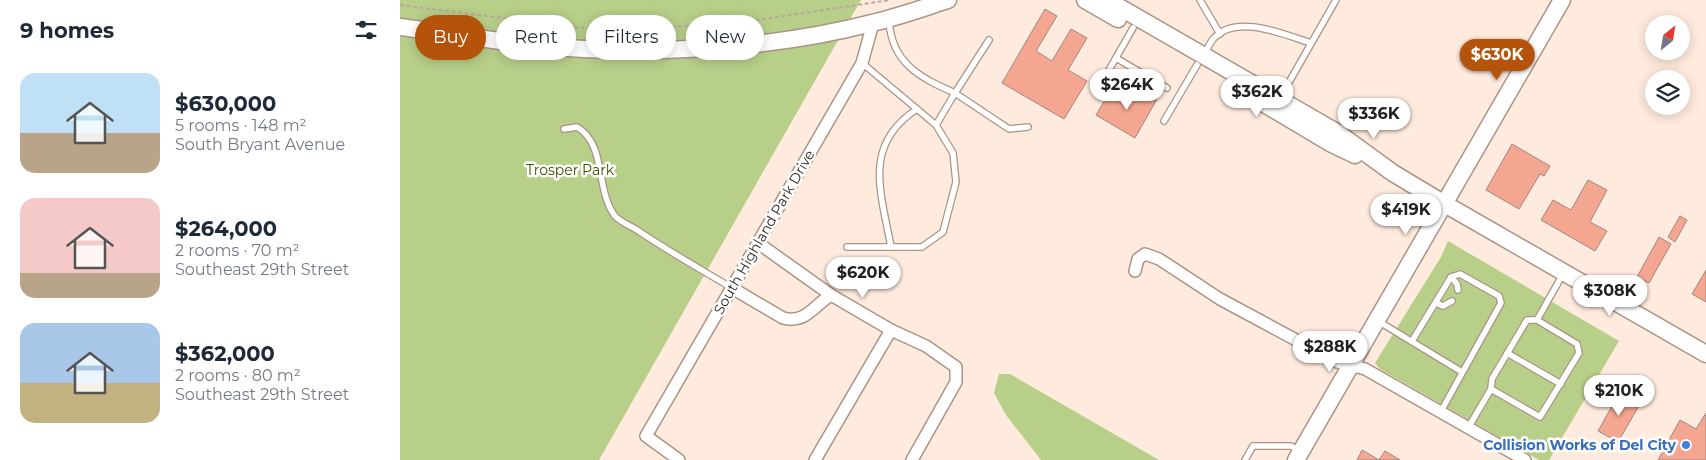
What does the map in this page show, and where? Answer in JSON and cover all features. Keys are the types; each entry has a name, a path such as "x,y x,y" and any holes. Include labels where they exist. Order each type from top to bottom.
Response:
{"street":[{"path":"400,27 582,49 642,50 698,48 829,33 873,23 948,0"},
{"path":"1085,0 1133,28 1279,100 1338,133 1393,173 1706,354"},
{"path":"1107,0 1332,144 1393,173"},
{"path":"1298,456 1562,0"},
{"name":"South Highland Park Drive","path":"678,460 646,436 862,63 873,23"},
{"path":"758,243 831,295 891,330 926,346 956,368 956,382 912,460"},
{"path":"1135,271 1138,259 1145,254 1159,259 1220,299 1337,362 1365,369 1525,460"},
{"path":"732,288 783,318 792,320 805,317 821,301 831,295"},
{"path":"815,460 891,330"}],"lane":[{"path":"1200,0 1220,34"},
{"path":"1279,100 1336,0"},
{"path":"889,18 892,37 900,55 912,70 955,93 1009,128 1028,127"},
{"path":"1164,121 1214,37 1228,28 1246,26 1266,28 1311,43"},
{"path":"1105,77 1133,28"},
{"path":"936,125 989,40"},
{"path":"1116,58 1167,88"},
{"path":"847,247 922,248 942,232 956,182 953,154 936,125 862,63"},
{"path":"891,247 880,187 879,160 885,142 902,119 917,109"},
{"path":"564,129 577,127 586,132 600,168 606,198 615,216 732,288"},
{"path":"1537,320 1564,272"},
{"path":"1412,341 1451,277 1460,274 1498,296 1501,303 1440,413"},
{"path":"1451,277 1457,284 1458,290"},
{"path":"1436,302 1443,306 1452,301"},
{"path":"1377,320 1462,372"},
{"path":"1468,428 1491,389 1492,379 1527,320 1537,320 1577,344 1579,353 1540,417 1491,389"},
{"path":"1507,353 1561,384"},
{"path":"1245,460 1253,446 1290,446 1298,456"}],"path":[{"path":"400,5 511,19 553,27 630,29 738,22 890,0"}],"green space":[{"name":"Trosper Park","path":"400,0 861,0 599,460 400,460"},
{"path":"1448,241 1619,341 1549,460 1539,460 1380,369 1375,363 1441,257"},
{"path":"999,374 1010,374 1159,460 1041,460 1006,415 994,393"}],"building":[{"path":"1045,9 1057,16 1036,51 1052,61 1071,29 1087,38 1068,70 1087,81 1064,119 1002,83"},
{"path":"1112,88 1131,99 1137,88 1157,99 1135,138 1096,115"},
{"path":"1512,144 1550,166 1544,176 1540,174 1519,209 1486,190"},
{"path":"1588,180 1607,190 1590,222 1607,231 1595,251 1541,220 1553,200 1571,210"},
{"path":"1680,216 1687,220 1675,242 1668,237"},
{"path":"1659,237 1671,244 1649,283 1637,277"},
{"path":"1706,270 1706,302 1692,294"},
{"path":"1620,392 1640,404 1618,442 1598,431"},
{"name":"Collision Works of Del City","path":"1706,413 1706,460 1658,460 1680,420 1696,429"},
{"path":"1362,450 1379,460 1357,460"},
{"path":"1385,451 1400,460 1379,460"}],"place":[{"name":"Collision Works of Del City","path":"1686,445"}]}
